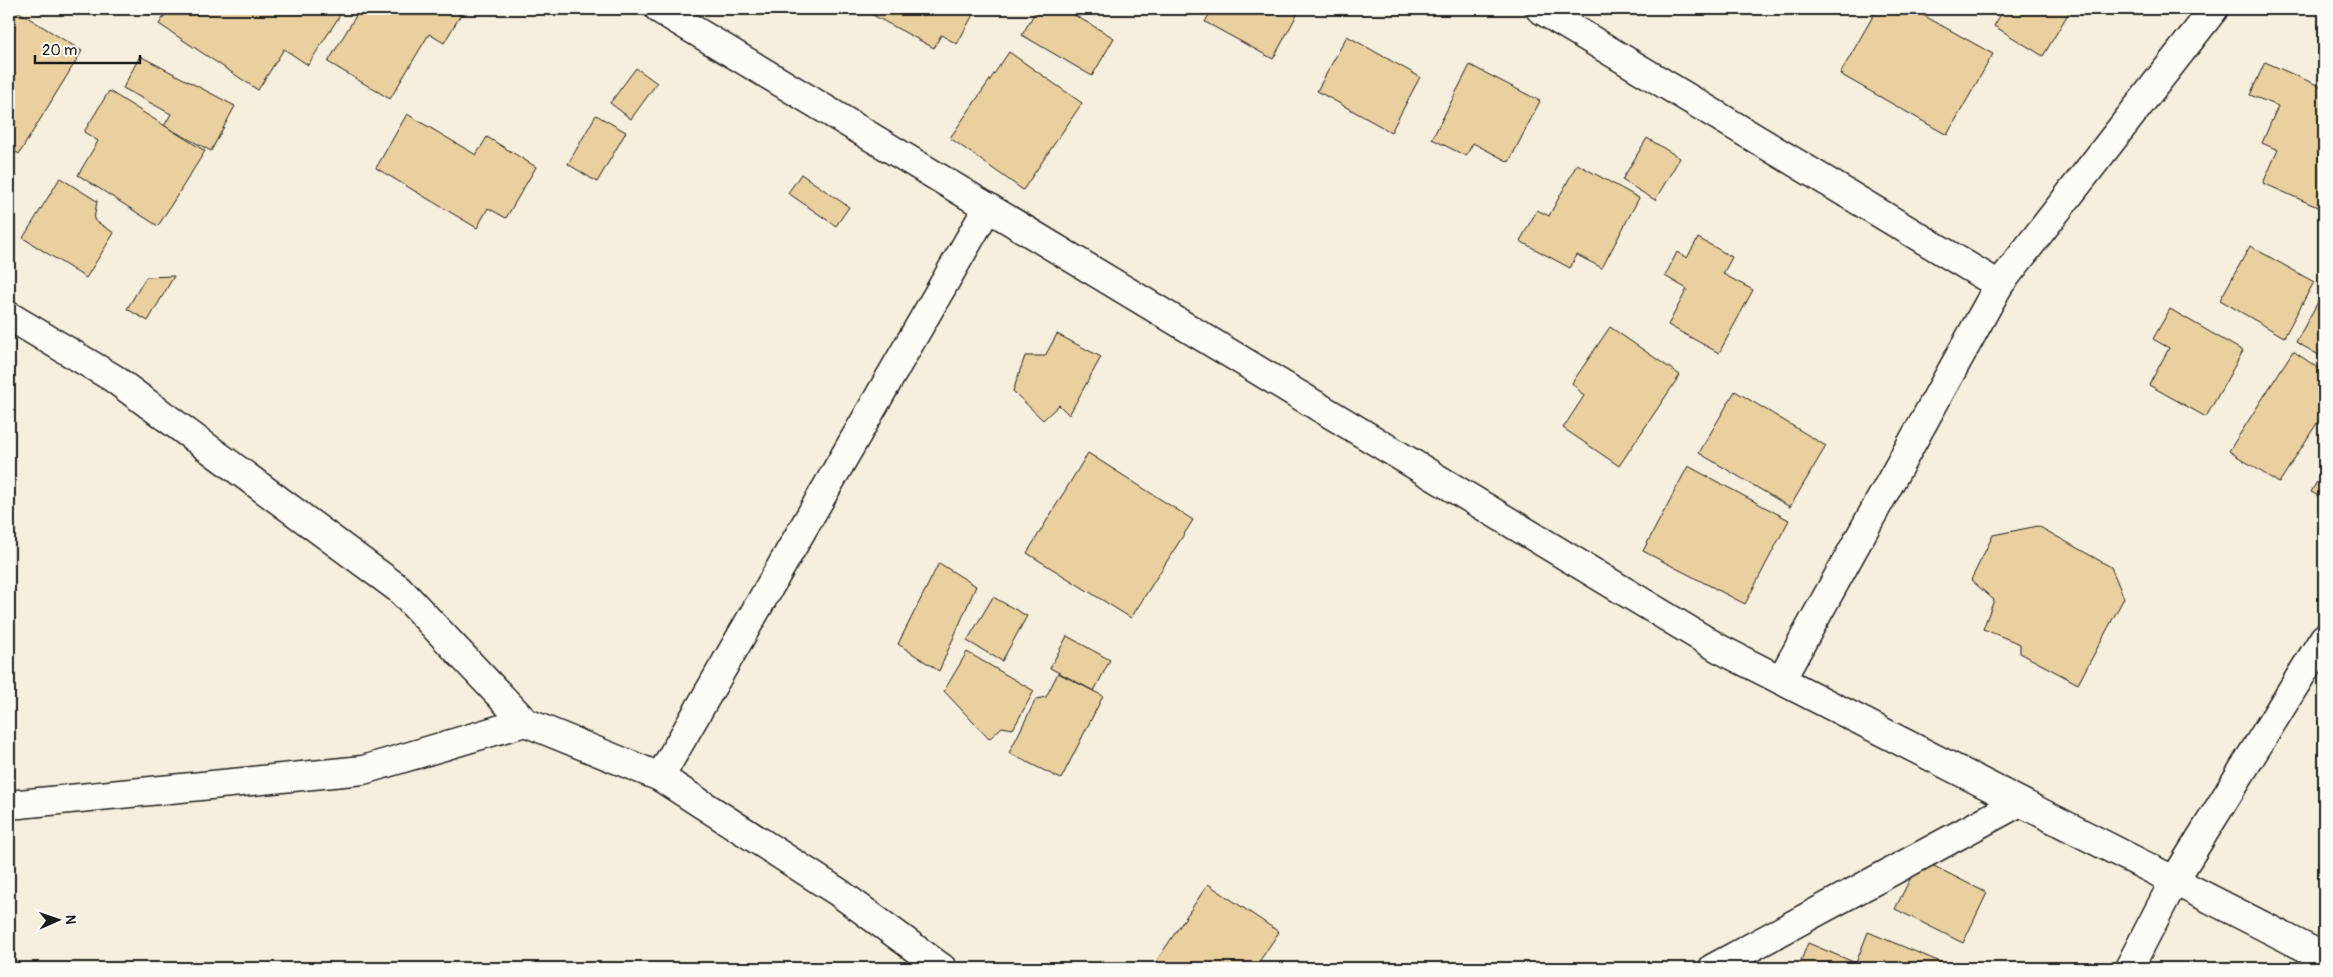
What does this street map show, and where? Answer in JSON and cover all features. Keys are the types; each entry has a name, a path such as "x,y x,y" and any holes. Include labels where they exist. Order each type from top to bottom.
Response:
{"street":[{"path":"659,9 1720,649 2324,957"},
{"path":"1540,9 1571,17 1998,285"},
{"path":"1781,680 1998,285 2214,9"},
{"path":"660,777 988,207"},
{"path":"9,316 112,378 399,589 525,722 660,777 838,892 942,968"},
{"path":"2129,968 2174,881 2324,638"},
{"path":"9,805 362,770 525,722"},
{"path":"1713,968 2018,802"}],"building":[{"path":"9,9 14,9 82,51 19,154 9,147"},
{"path":"169,9 344,9 308,65 284,49 258,90 159,24"},
{"path":"360,9 456,9 460,16 444,43 429,34 390,99 328,62"},
{"path":"868,9 976,9 957,44 941,35 934,48 867,12"},
{"path":"1037,9 1064,9 1114,38 1092,76 1022,35"},
{"path":"1212,9 1300,9 1273,59 1205,22"},
{"path":"1877,9 1912,9 1993,54 1947,135 1840,74"},
{"path":"2004,9 2071,9 2043,56 1994,26"},
{"path":"1347,36 1420,77 1391,132 1317,91"},
{"path":"1009,52 1082,103 1023,190 950,138"},
{"path":"140,56 235,106 211,151 164,126 171,114 123,88"},
{"path":"2265,62 2324,88 2324,210 2263,183 2278,150 2262,143 2278,106 2250,95"},
{"path":"1470,65 1540,101 1509,162 1473,143 1466,156 1432,139"},
{"path":"636,68 657,83 631,119 610,103"},
{"path":"109,91 205,151 158,226 78,175 98,141 84,132"},
{"path":"407,114 476,155 487,137 536,167 506,218 488,208 477,228 376,168"},
{"path":"596,115 626,132 597,182 568,164"},
{"path":"1647,138 1680,158 1655,200 1622,180"},
{"path":"1577,164 1639,198 1602,268 1577,255 1570,268 1520,241 1537,210 1549,216"},
{"path":"801,174 849,207 836,226 788,193"},
{"path":"60,178 97,201 94,220 114,233 86,278 23,238"},
{"path":"1698,238 1732,257 1723,274 1753,290 1719,353 1668,325 1687,289 1665,276 1677,252 1687,258"},
{"path":"2250,246 2314,282 2284,337 2220,300"},
{"path":"174,276 148,321 127,309 146,277"},
{"path":"2324,291 2324,358 2296,342"},
{"path":"2170,309 2243,351 2206,417 2149,385 2169,348 2153,339"},
{"path":"1610,327 1680,375 1619,466 1563,428 1584,396 1572,383"},
{"path":"1057,334 1101,357 1069,415 1059,405 1043,420 1013,391 1025,356 1045,356"},
{"path":"2293,351 2324,372 2324,412 2279,483 2229,451"},
{"path":"1735,391 1826,446 1790,507 1699,453"},
{"path":"1088,453 1193,520 1131,618 1027,553"},
{"path":"1688,466 1789,520 1745,604 1643,551"},
{"path":"2324,469 2324,499 2311,492"},
{"path":"2038,526 2111,567 2124,598 2078,684 2020,653 2020,644 1983,629 1994,600 1971,580 1993,535"},
{"path":"939,563 976,586 939,671 898,644"},
{"path":"993,597 1027,616 1002,661 967,641"},
{"path":"1067,636 1110,660 1094,691 1050,668"},
{"path":"967,652 1034,691 1013,729 1002,727 989,739 944,691"},
{"path":"1058,673 1103,696 1061,779 1009,753 1036,699 1046,697"},
{"path":"1920,859 1987,893 1963,943 1895,909"},
{"path":"1208,884 1279,932 1255,968 1159,968 1157,960"},
{"path":"1868,932 1955,968 1798,968 1808,943 1856,963"}]}
